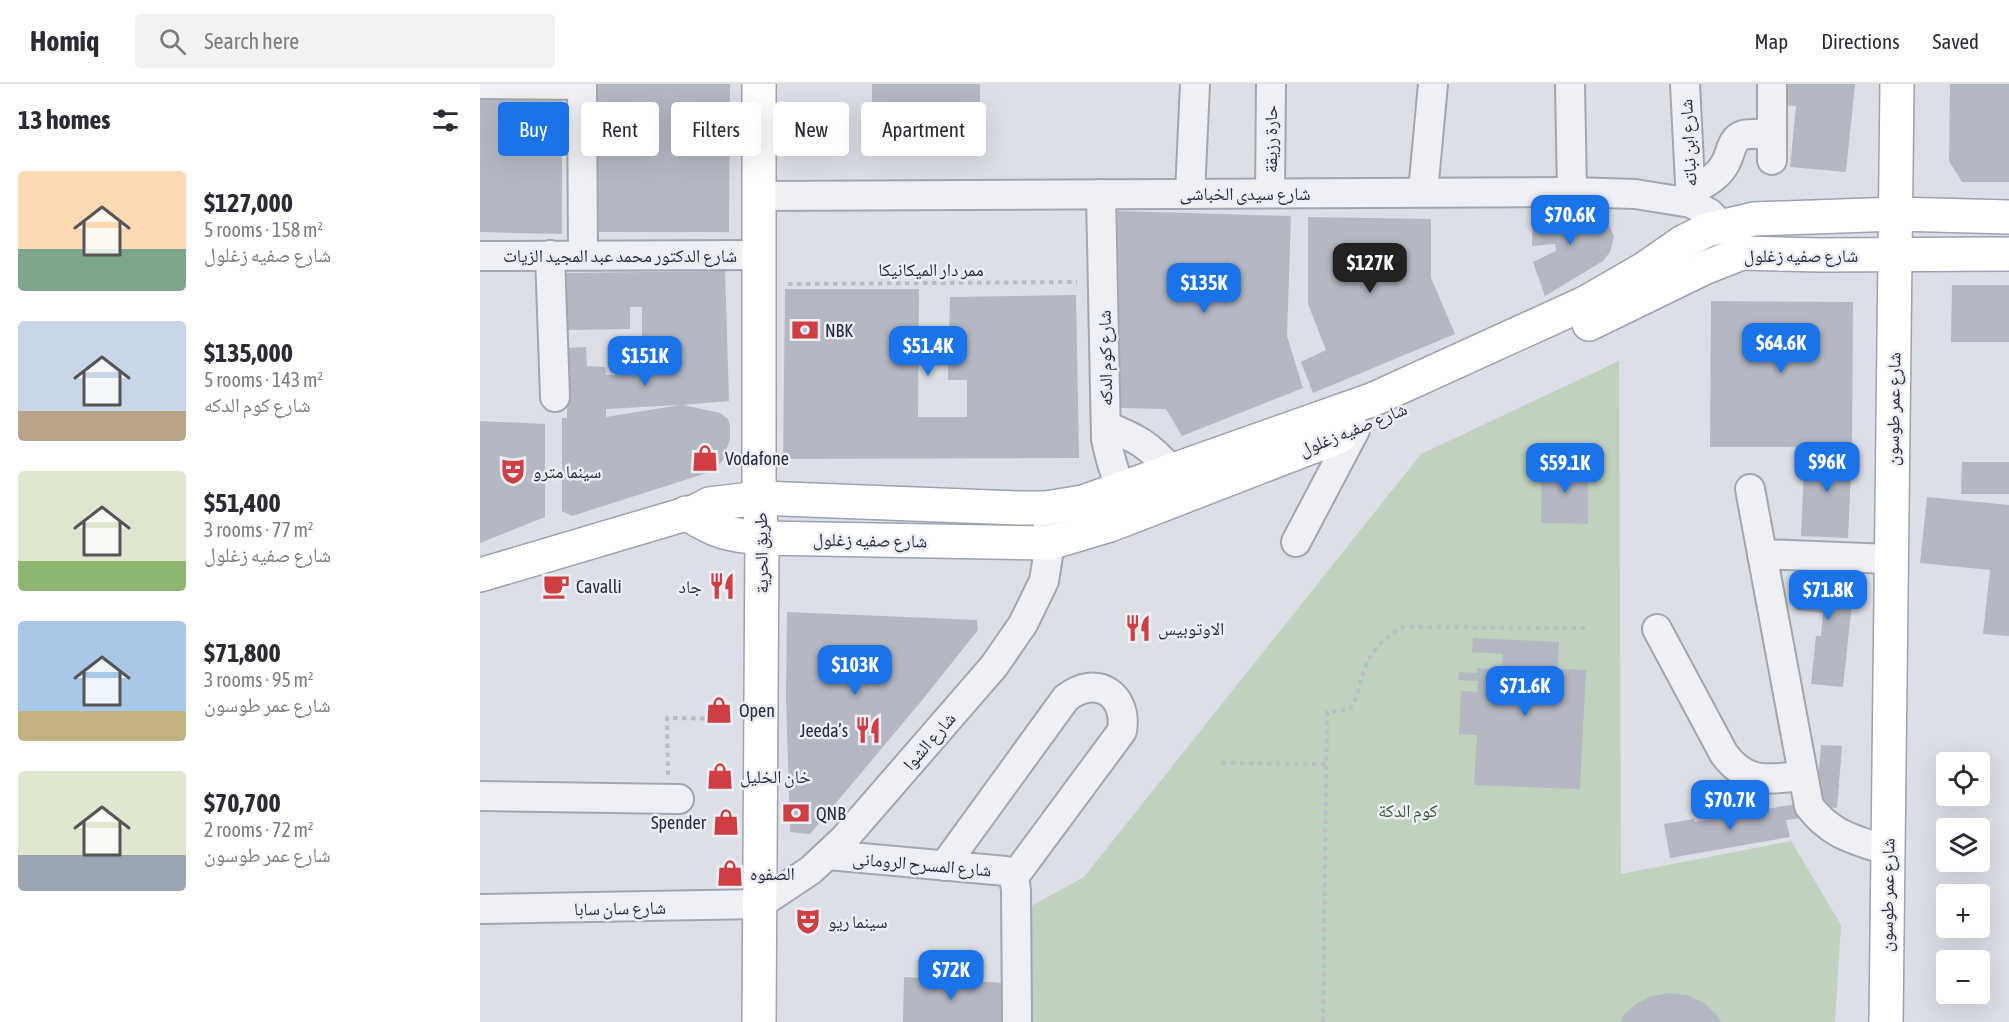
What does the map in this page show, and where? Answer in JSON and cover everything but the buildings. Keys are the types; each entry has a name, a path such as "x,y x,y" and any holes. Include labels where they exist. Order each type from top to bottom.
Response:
{"main road":[{"name":"طريق الحرية","path":"759,84 759,498 762,538 759,1022"},
{"name":"شارع عمر طوسون","path":"1886,1022 1897,84"},
{"name":"شارع صفيه زغلول","path":"686,513 709,528 737,536 1050,543 1083,535 1172,471 1347,421 1374,399 1585,303 1644,269 1683,242 1707,230 1754,219 1896,214 2009,217"},
{"path":"1722,226 1742,253"},
{"name":"شارع صفيه زغلول","path":"480,575 696,511 709,504 759,498 1046,508 1083,502 1132,500 1500,367 1704,268 1742,253 2009,254"}],"street":[{"path":"480,84 582,85 584,255"},
{"path":"1190,194 1195,84"},
{"name":"حارة رزيقة","path":"1270,84 1270,193"},
{"path":"1422,192 1433,84"},
{"path":"1570,84 1572,192"},
{"name":"شارع ابن نباته","path":"1685,84 1691,198"},
{"path":"1691,198 1718,174 1737,139 1744,135 1772,147 1772,84"},
{"name":"شارع سيدى الخباشى","path":"760,196 1572,192 1691,198 1722,226"},
{"name":"شارع كوم الدكه","path":"1101,194 1107,439 1113,472 1132,500"},
{"name":"شارع الدكتور محمد عبد المجيد الزيات","path":"480,255 584,255 760,269"},
{"path":"550,255 555,397"},
{"path":"1296,542 1347,421"},
{"path":"1106,426 1137,438 1156,453 1172,471"},
{"path":"1750,489 1809,806 1832,830 1888,851"},
{"name":"شارع الشوا","path":"760,904 793,884 844,839 994,666 1023,624 1044,581 1050,543 1046,508"},
{"path":"1762,554 1890,559"},
{"path":"1657,629 1724,754 1734,768 1749,777 1766,780 1803,776"},
{"path":"944,866 1066,698 1083,688 1104,689 1119,702 1123,711 1122,731 1014,877"},
{"path":"480,796 674,799"},
{"name":"شارع المسرح الرومانى","path":"828,855 1006,872 1014,877 1017,1022"},
{"name":"شارع سان سابا","path":"480,909 760,904"}],"path":[{"name":"ممر دار الميكانيكا","path":"760,269 1103,282"},
{"path":"1323,1022 1327,712 1349,710 1357,698 1364,671 1372,654 1386,636 1403,627 1588,628"},
{"path":"674,799 667,718 760,720"},
{"path":"1222,763 1326,764"}],"green space":[{"name":"كوم الدكة","path":"1619,361 1621,874 1791,841 1841,925 1835,1022 1026,1022 1024,910 1084,877 1421,454"}],"place":[{"name":"NBK","path":"805,330"},
{"name":"Vodafone","path":"705,458"},
{"name":"سينما مترو","path":"513,471"},
{"name":"Cavalli","path":"556,586"},
{"name":"جاد","path":"722,586"},
{"name":"الاوتوبيس","path":"1138,628"},
{"name":"Open","path":"719,710"},
{"name":"Jeeda’s","path":"868,730"},
{"name":"خان الخليل","path":"720,776"},
{"name":"QNB","path":"796,813"},
{"name":"Spender","path":"726,822"},
{"name":"الصفوه","path":"730,873"},
{"name":"سينما ريو","path":"808,921"}]}
